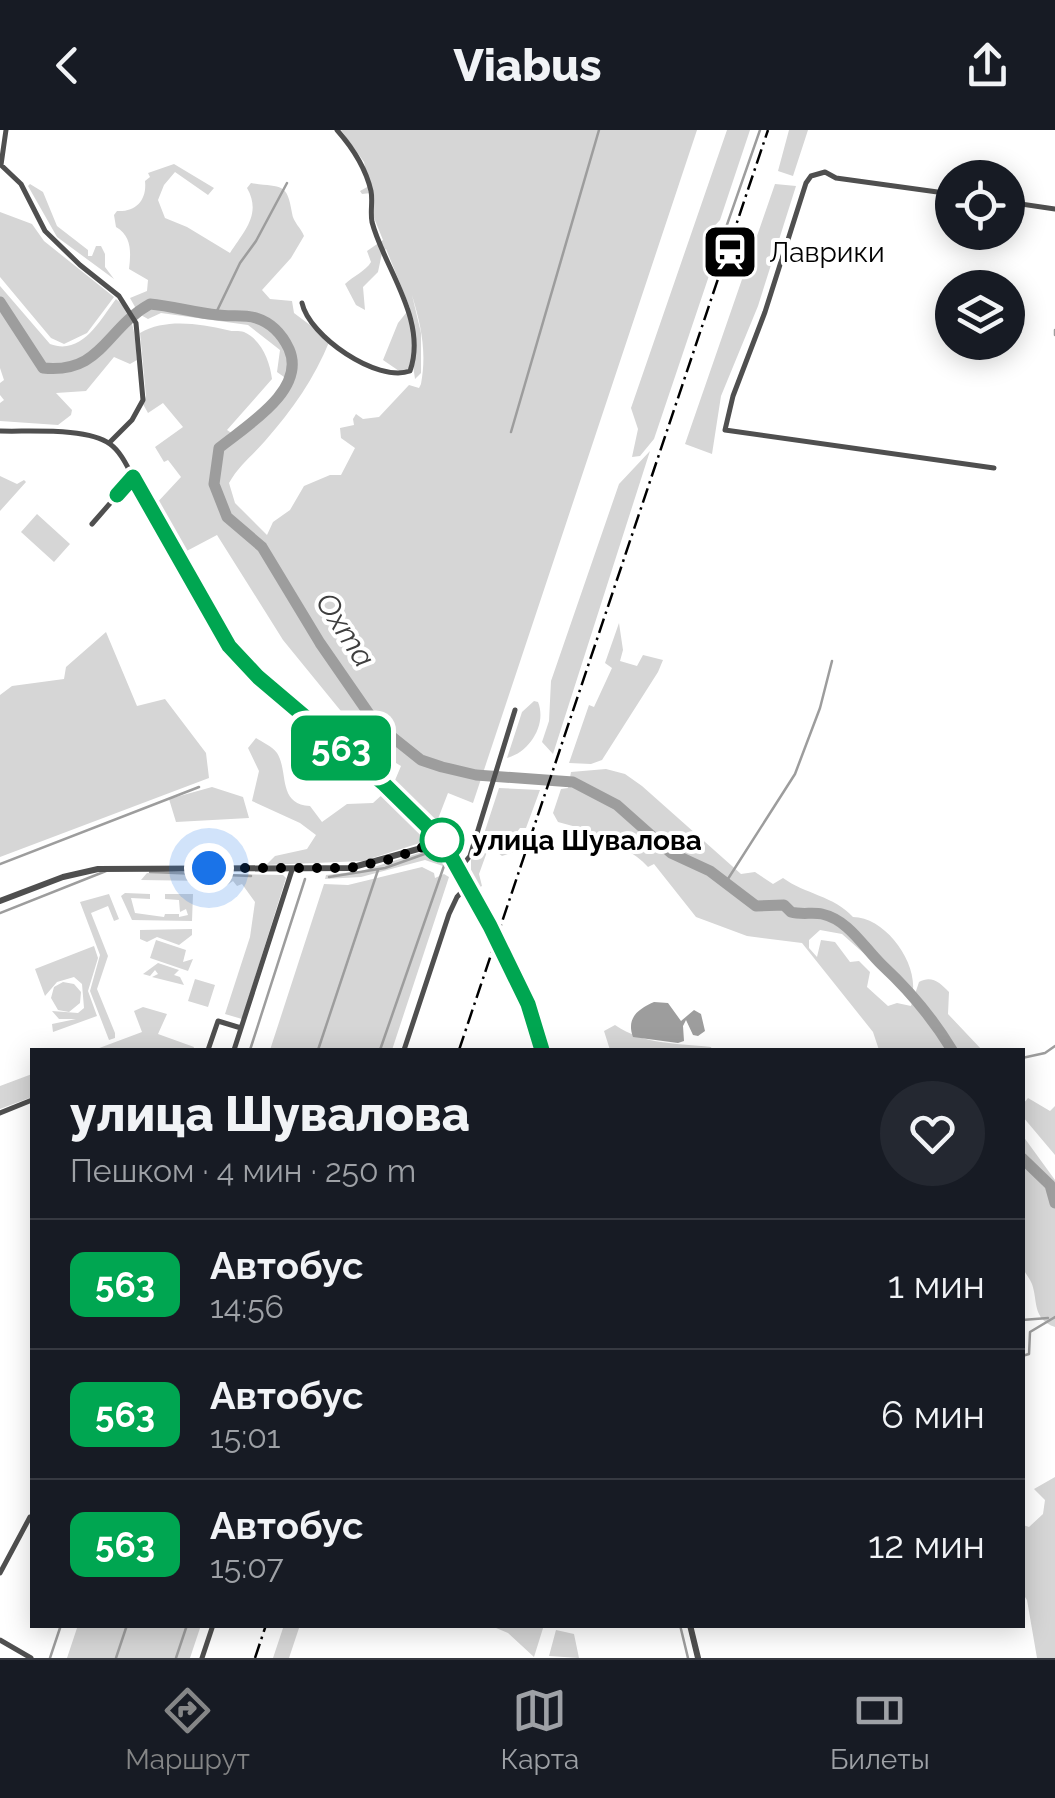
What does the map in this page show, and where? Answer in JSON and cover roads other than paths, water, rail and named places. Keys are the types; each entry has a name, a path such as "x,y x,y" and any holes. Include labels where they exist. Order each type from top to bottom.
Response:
{"street":[{"path":"6,130 1,165 21,184 45,231 128,306 136,323 143,400 132,420 109,443"},
{"path":"302,303 304,314 328,342 383,370 404,374 410,371 413,349 404,295 372,220 372,195 367,180 337,130"},
{"path":"935,192 836,178 824,172 811,176 733,396 725,430 994,468"},
{"path":"1025,205 1055,209"},
{"path":"0,431 86,434 109,443 133,477 229,646 258,677 383,783 443,842 528,1004 541,1048"},
{"path":"92,524 133,477"},
{"path":"460,868 470,856 515,710"},
{"path":"0,901 63,877 98,869 314,870 363,866 443,842"},
{"path":"235,1048 292,870"},
{"path":"405,1048 449,914 457,896 468,885"},
{"path":"209,1048 218,1021 241,1028"},
{"path":"0,1113 30,1101"},
{"path":"0,1573 30,1517"},
{"path":"202,1658 212,1628"},
{"path":"691,1628 698,1658"},
{"path":"0,1640 30,1658"}],"waterway":[{"path":"511,432 599,130"},
{"path":"714,262 760,130"},
{"path":"215,315 287,183"},
{"name":"Охта","path":"0,302 43,368 63,368 91,357 150,304 251,317 272,326 289,349 289,379 271,406 219,448 214,484 227,517 262,547 320,643 376,724 421,760 442,767 476,775 573,782 617,805 671,853 710,871 756,906 784,905 791,912 832,917 848,928 911,995 951,1048"},
{"path":"1055,330 1055,335"},
{"path":"726,882 795,774 820,708 832,661"},
{"path":"0,864 199,787"},
{"path":"329,877 385,868 433,851 449,868"},
{"path":"381,1048 445,863"},
{"path":"319,1048 378,870"},
{"path":"0,913 106,871"},
{"path":"150,872 251,876"},
{"path":"251,1048 305,879"},
{"path":"526,1018 534,1048"},
{"path":"1025,1057 1045,1053 1055,1046"},
{"name":"Охта","path":"1025,1161 1050,1185 1055,1203"},
{"path":"1025,1355 1029,1354 1030,1332 1055,1317"},
{"path":"1025,1320 1048,1318"},
{"path":"50,1658 60,1628"},
{"path":"116,1658 126,1628"},
{"path":"176,1658 186,1628"},
{"path":"681,1628 688,1658"}],"railway":[{"path":"460,1048 768,130"},
{"path":"255,1658 265,1628"}],"place":[{"name":"Лаврики","path":"730,252"},
{"name":"улица Шувалова","path":"442,840"}]}
